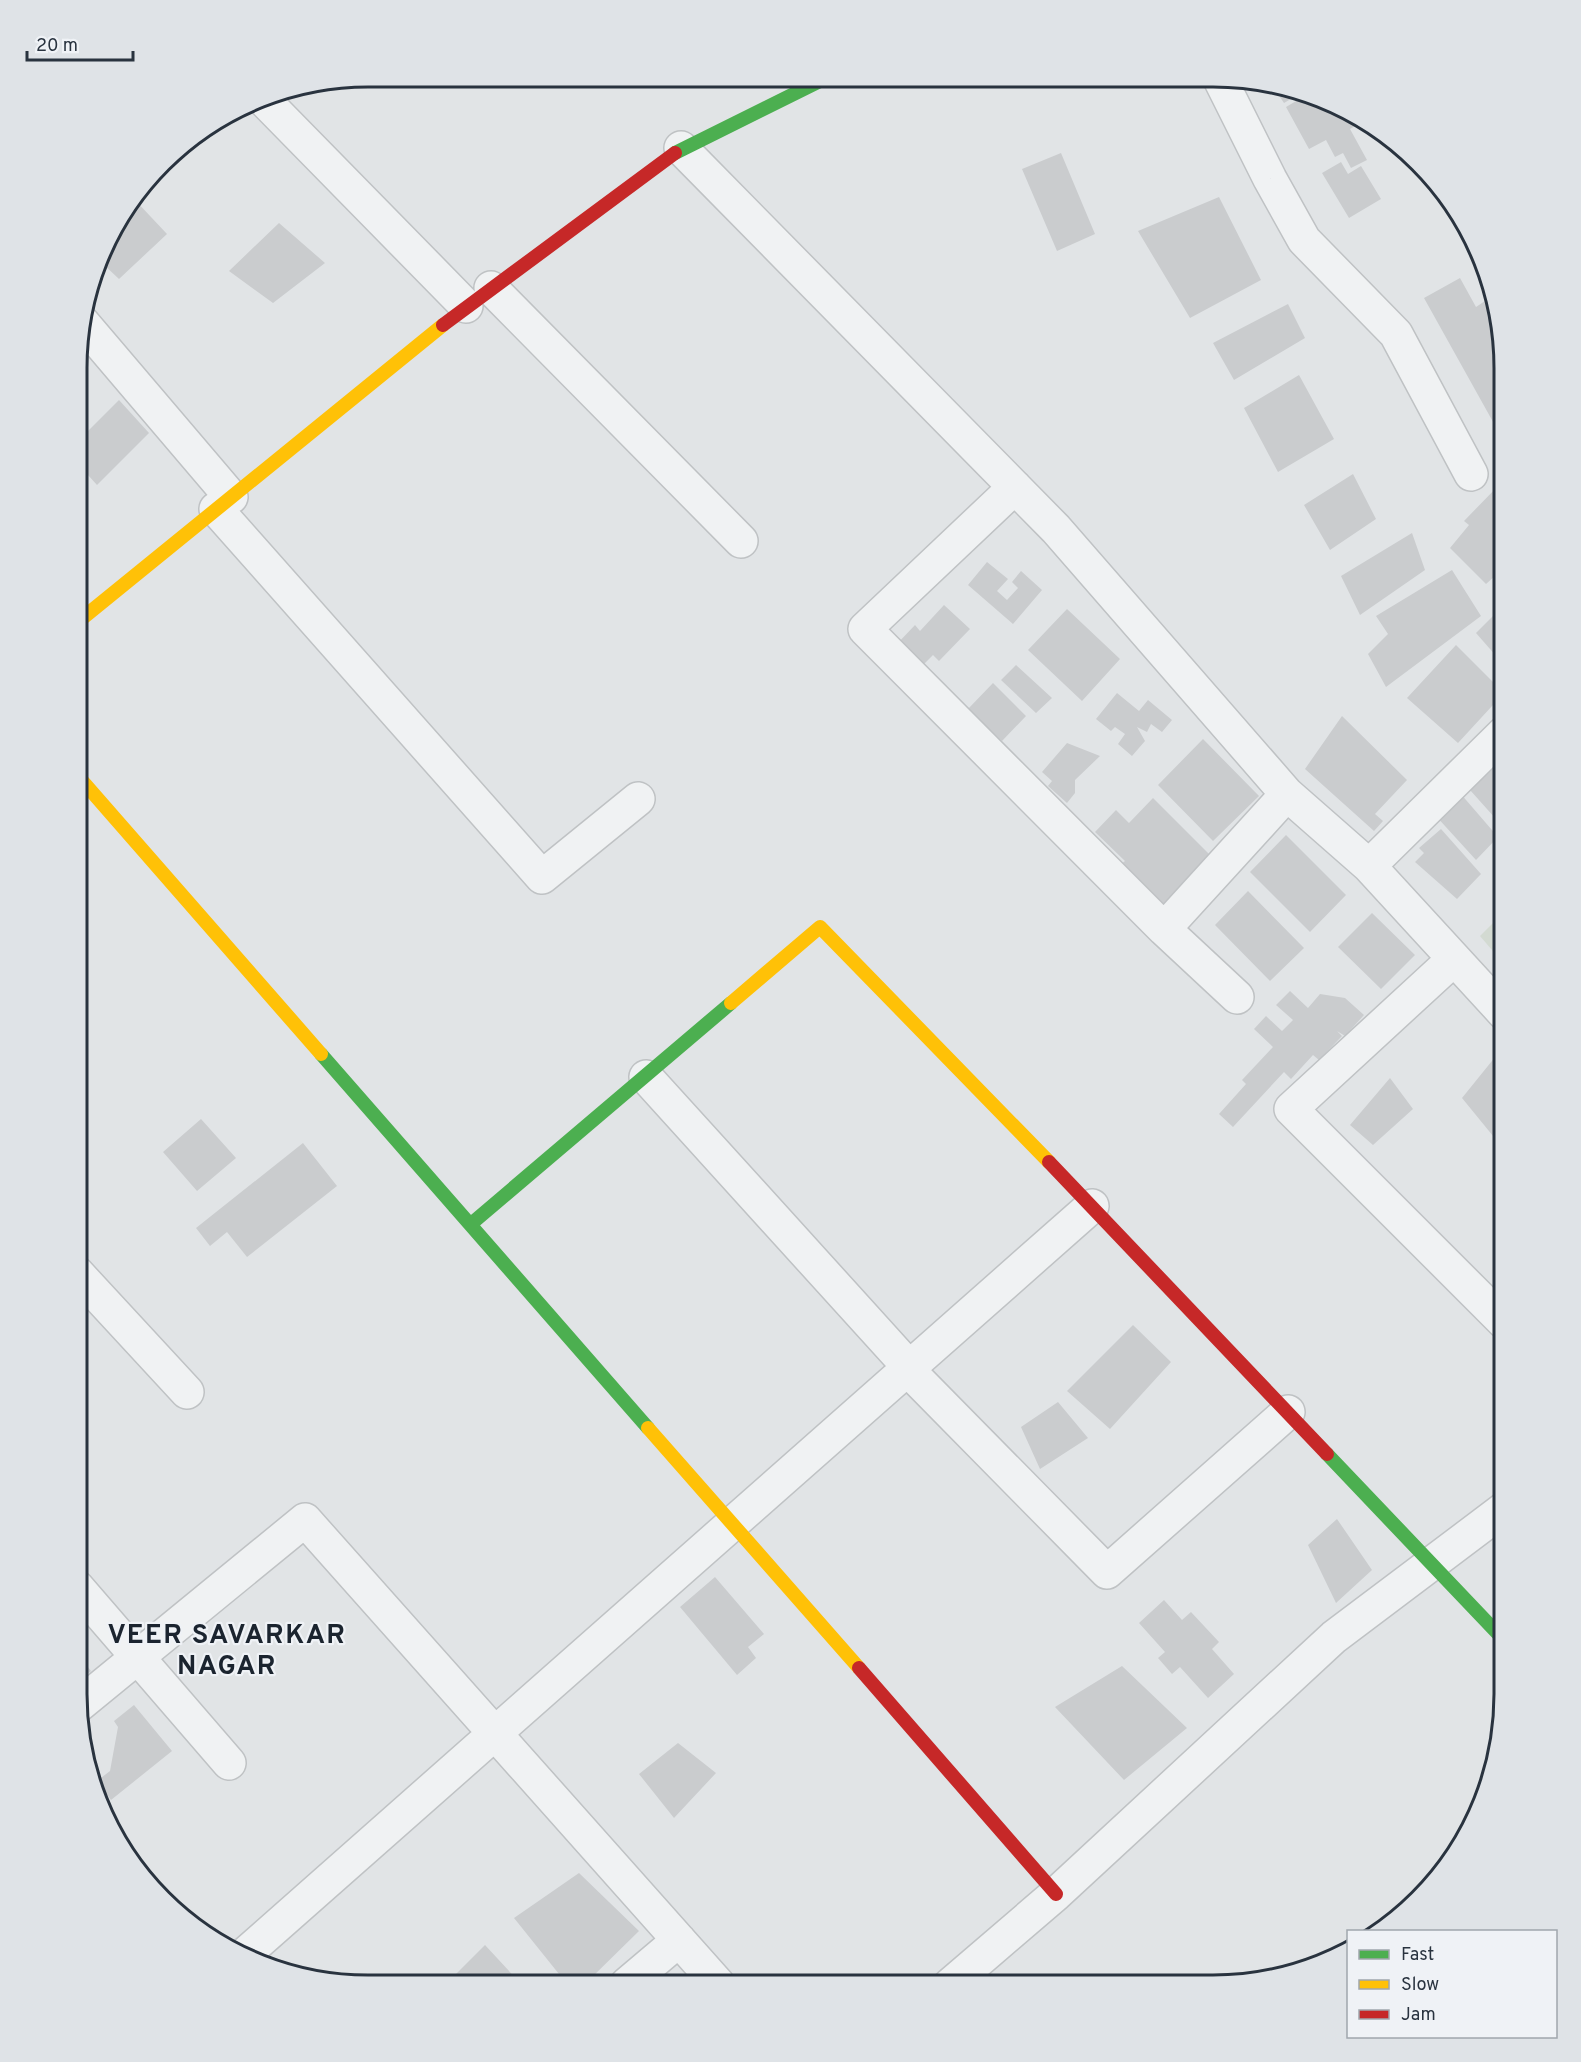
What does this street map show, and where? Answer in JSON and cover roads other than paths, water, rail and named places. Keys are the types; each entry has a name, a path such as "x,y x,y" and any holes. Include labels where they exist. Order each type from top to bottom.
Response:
{"street":[{"path":"87,614 479,297 681,148 807,87"},
{"path":"1224,88 1270,179 1304,240 1396,334 1471,474"},
{"path":"270,105 741,541"},
{"path":"681,148 1056,529 1287,794 1369,866 1494,1002"},
{"path":"89,331 224,503 542,877 638,799"},
{"path":"1015,487 865,630 1164,929 1237,997"},
{"path":"1369,866 1494,743"},
{"path":"87,786 1056,1894"},
{"path":"1164,929 1287,794"},
{"path":"471,1224 820,927 1092,1206 1494,1630"},
{"path":"1454,959 1291,1109 1494,1312"},
{"path":"646,1077 909,1367 909,1371 1107,1572 1288,1412"},
{"path":"251,1949 1092,1206"},
{"path":"87,1284 187,1392"},
{"path":"962,1975 1056,1894 1334,1637 1494,1517"},
{"path":"87,1698 305,1520 710,1975"},
{"path":"87,1598 229,1763"},
{"path":"638,1975 679,1940"}],"district":[{"name":"VEER SAVARKAR NAGAR","path":"227,1650"}]}
